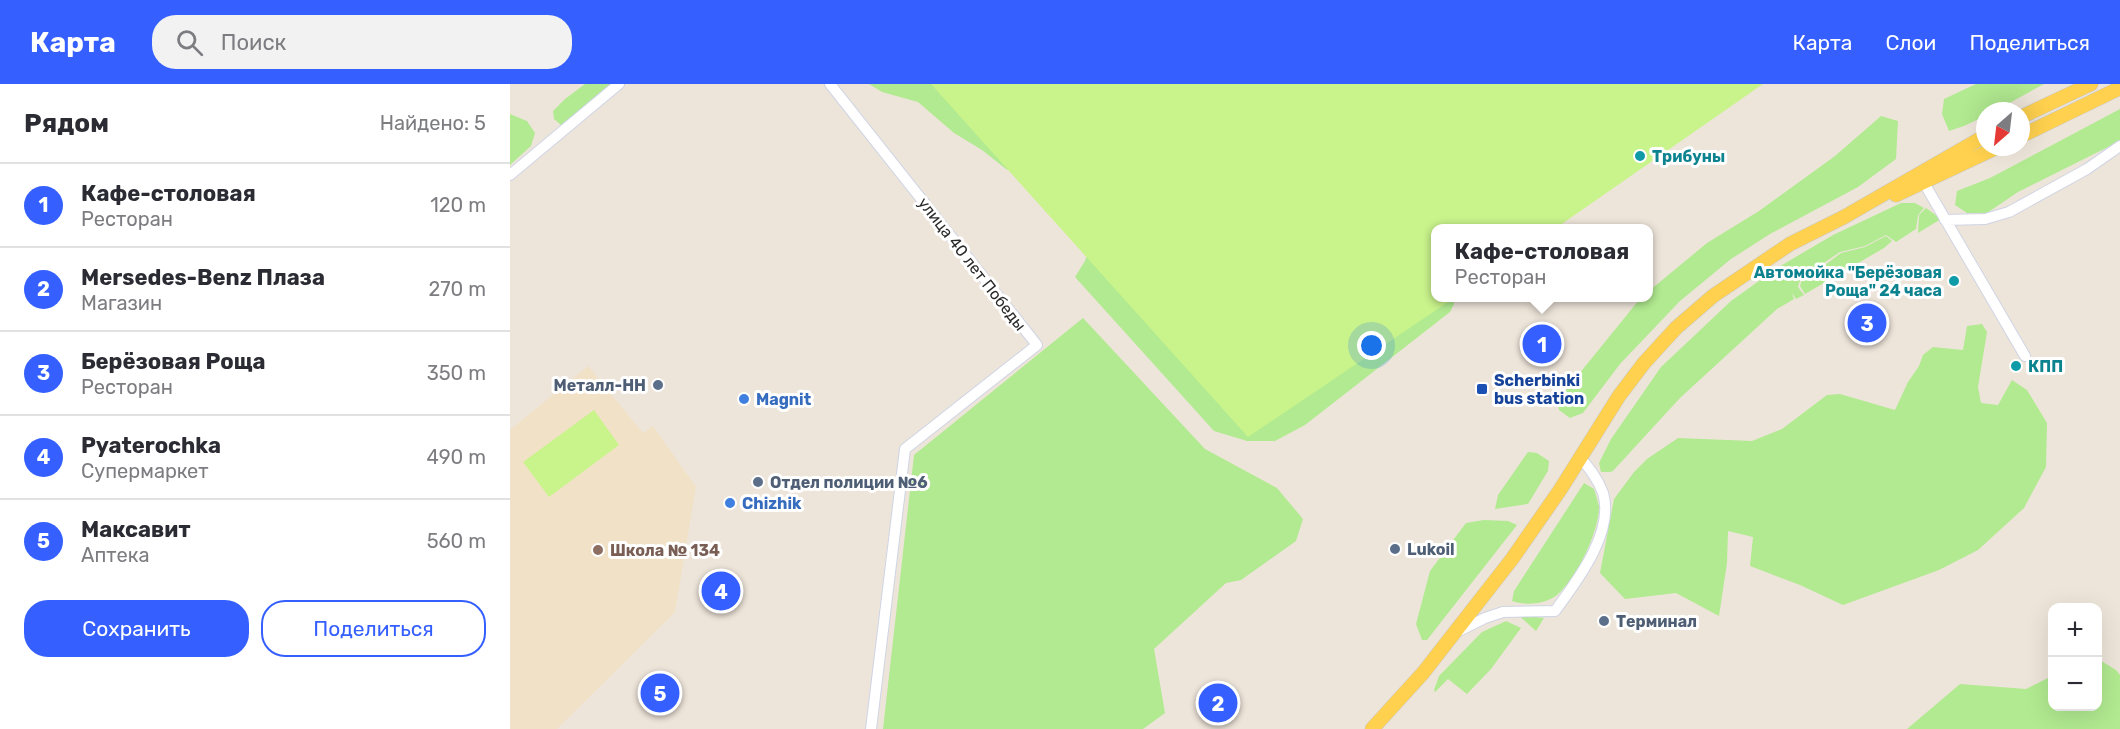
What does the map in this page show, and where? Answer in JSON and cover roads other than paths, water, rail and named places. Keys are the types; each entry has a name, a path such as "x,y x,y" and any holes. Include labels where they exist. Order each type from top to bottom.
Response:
{"main road":[{"path":"2030,111 2068,84"},
{"path":"2030,113 2091,84"},
{"path":"2030,132 2120,88 2116,84"},
{"path":"1372,729 1417,681 1512,560 1619,396 1644,363 1676,328 1713,296 1790,244 1844,217 1976,141"},
{"path":"1844,217 1924,183 1980,156"}],"street":[{"path":"510,175 619,84"},
{"name":"улица 40 лет Победы","path":"830,84 1036,345 905,449 871,729"},
{"path":"1945,220 1985,219 2009,212 2087,169 2120,146"},
{"path":"1924,183 2025,356"},
{"path":"1457,632 1503,612 1555,611 1583,572 1599,537 1605,505 1603,492 1596,478 1580,457"}],"place":[{"name":"Трибуны","path":"1640,156"},
{"name":"Автомойка \"Берёзовая Роща\" 24 часа","path":"1954,281"},
{"name":"Берёзовая Роща","path":"1867,323"},
{"name":"Кафе-столовая","path":"1542,344"},
{"name":"КПП","path":"2016,366"},
{"name":"Металл-НН","path":"658,385"},
{"name":"Scherbinki bus station","path":"1482,389"},
{"name":"Magnit","path":"744,399"},
{"name":"Отдел полиции №6","path":"758,482"},
{"name":"Chizhik","path":"730,503"},
{"name":"Lukoil","path":"1395,549"},
{"name":"Школа № 134","path":"598,550"},
{"name":"Pyaterochka","path":"721,591"},
{"name":"Терминал","path":"1604,621"},
{"name":"Максавит","path":"660,693"},
{"name":"Mersedes-Benz Плаза","path":"1218,703"}]}
